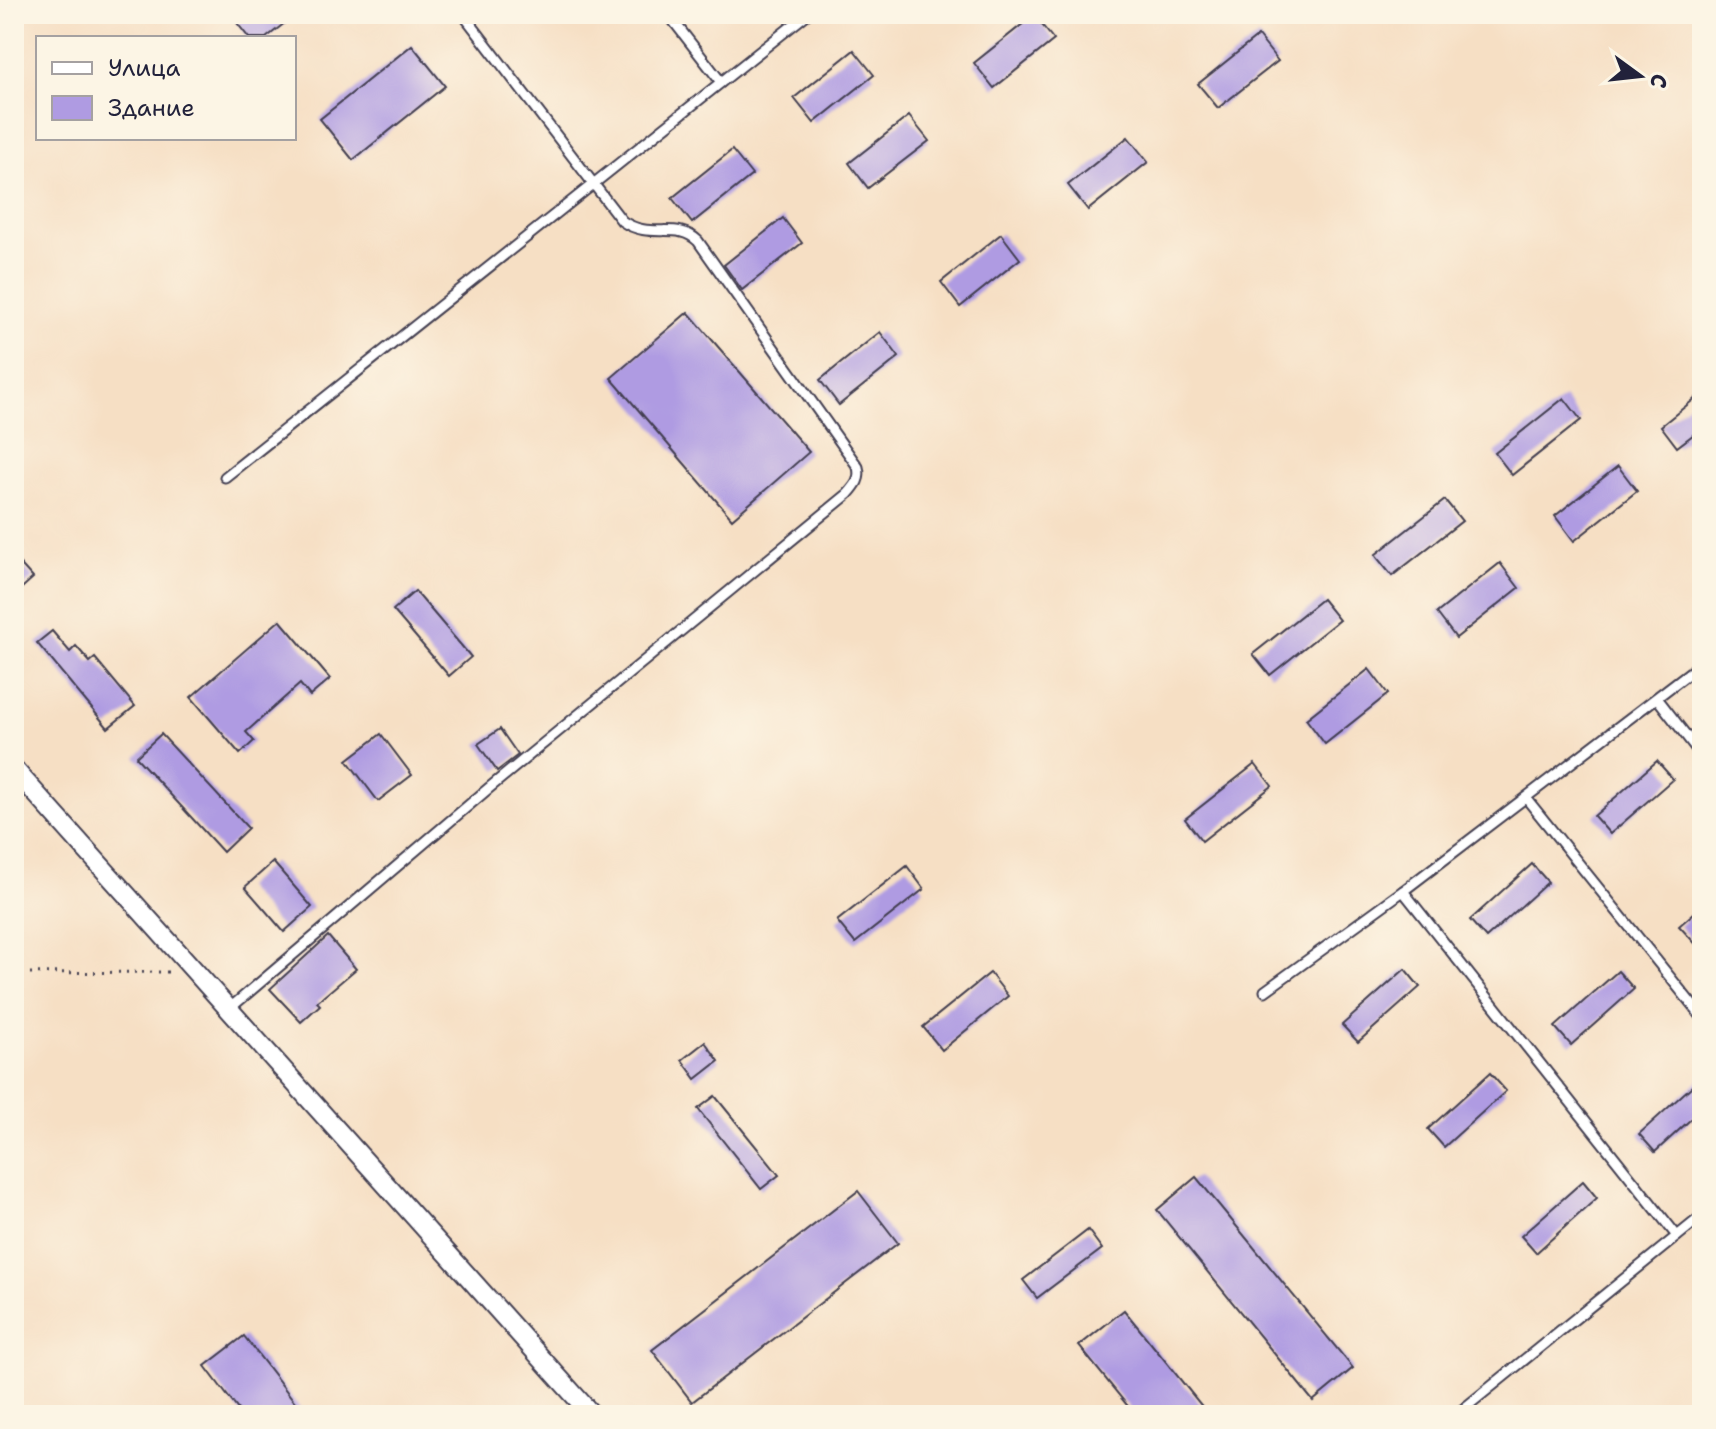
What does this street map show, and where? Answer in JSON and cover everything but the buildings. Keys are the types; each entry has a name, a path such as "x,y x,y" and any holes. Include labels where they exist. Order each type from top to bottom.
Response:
{"street":[{"path":"14,769 592,1415"}],"lane":[{"path":"229,1009 489,788 856,485 860,475 858,467 698,241 680,230 651,233 635,230 622,221 463,14"},
{"path":"668,14 721,82"},
{"path":"225,477 807,14"},
{"path":"1265,991 1403,891 1702,663"},
{"path":"1657,698 1702,756"},
{"path":"1526,798 1702,1017"},
{"path":"1403,891 1677,1236"},
{"path":"1456,1415 1702,1216"}],"path":[{"path":"14,973 132,970 196,973"}]}
